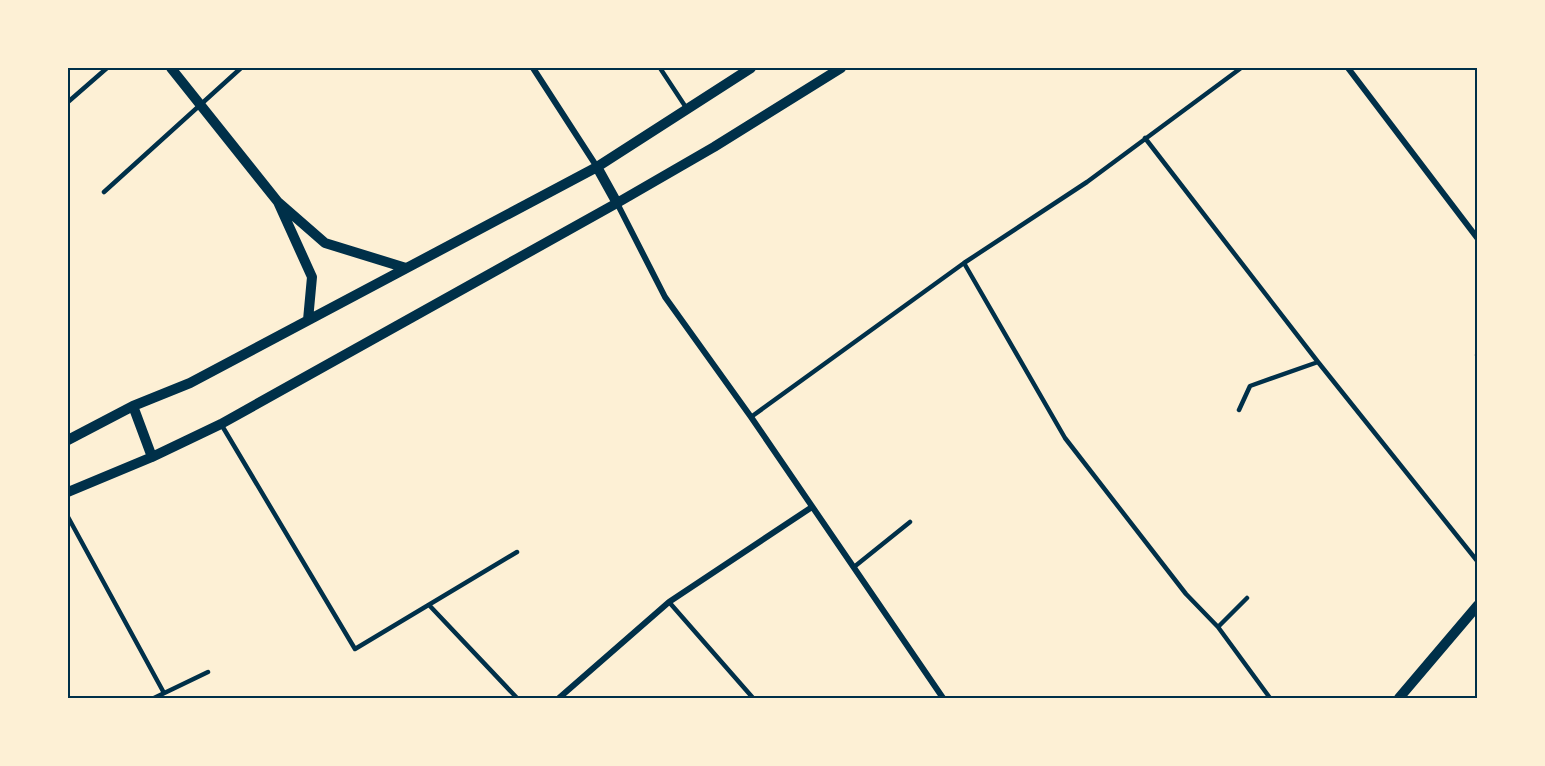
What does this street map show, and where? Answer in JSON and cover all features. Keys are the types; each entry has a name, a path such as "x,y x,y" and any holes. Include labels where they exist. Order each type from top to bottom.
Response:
{"street":[{"path":"171,68 278,202 325,243 406,268"},
{"path":"533,68 597,167 665,297 751,417 943,699"},
{"path":"68,440 133,406 190,383 597,167 752,68"},
{"path":"68,492 152,457 221,424 617,203 714,147 841,68"},
{"path":"1348,68 1478,239"},
{"path":"278,202 312,277 308,320"},
{"path":"133,406 152,457"},
{"path":"558,699 669,602 812,507"},
{"path":"1399,699 1478,605"}],"lane":[{"path":"68,102 107,68"},
{"path":"104,192 241,68"},
{"path":"660,68 687,109"},
{"path":"751,417 964,263 1087,182 1241,68"},
{"path":"1145,138 1318,362 1478,562"},
{"path":"964,263 1065,438 1186,594 1218,627 1270,699"},
{"path":"1239,410 1251,386 1318,362"},
{"path":"221,424 355,649 517,552"},
{"path":"68,517 164,693"},
{"path":"854,567 910,522"},
{"path":"1218,627 1247,598"},
{"path":"669,602 753,699"},
{"path":"429,605 517,699"},
{"path":"154,699 207,672"}]}
